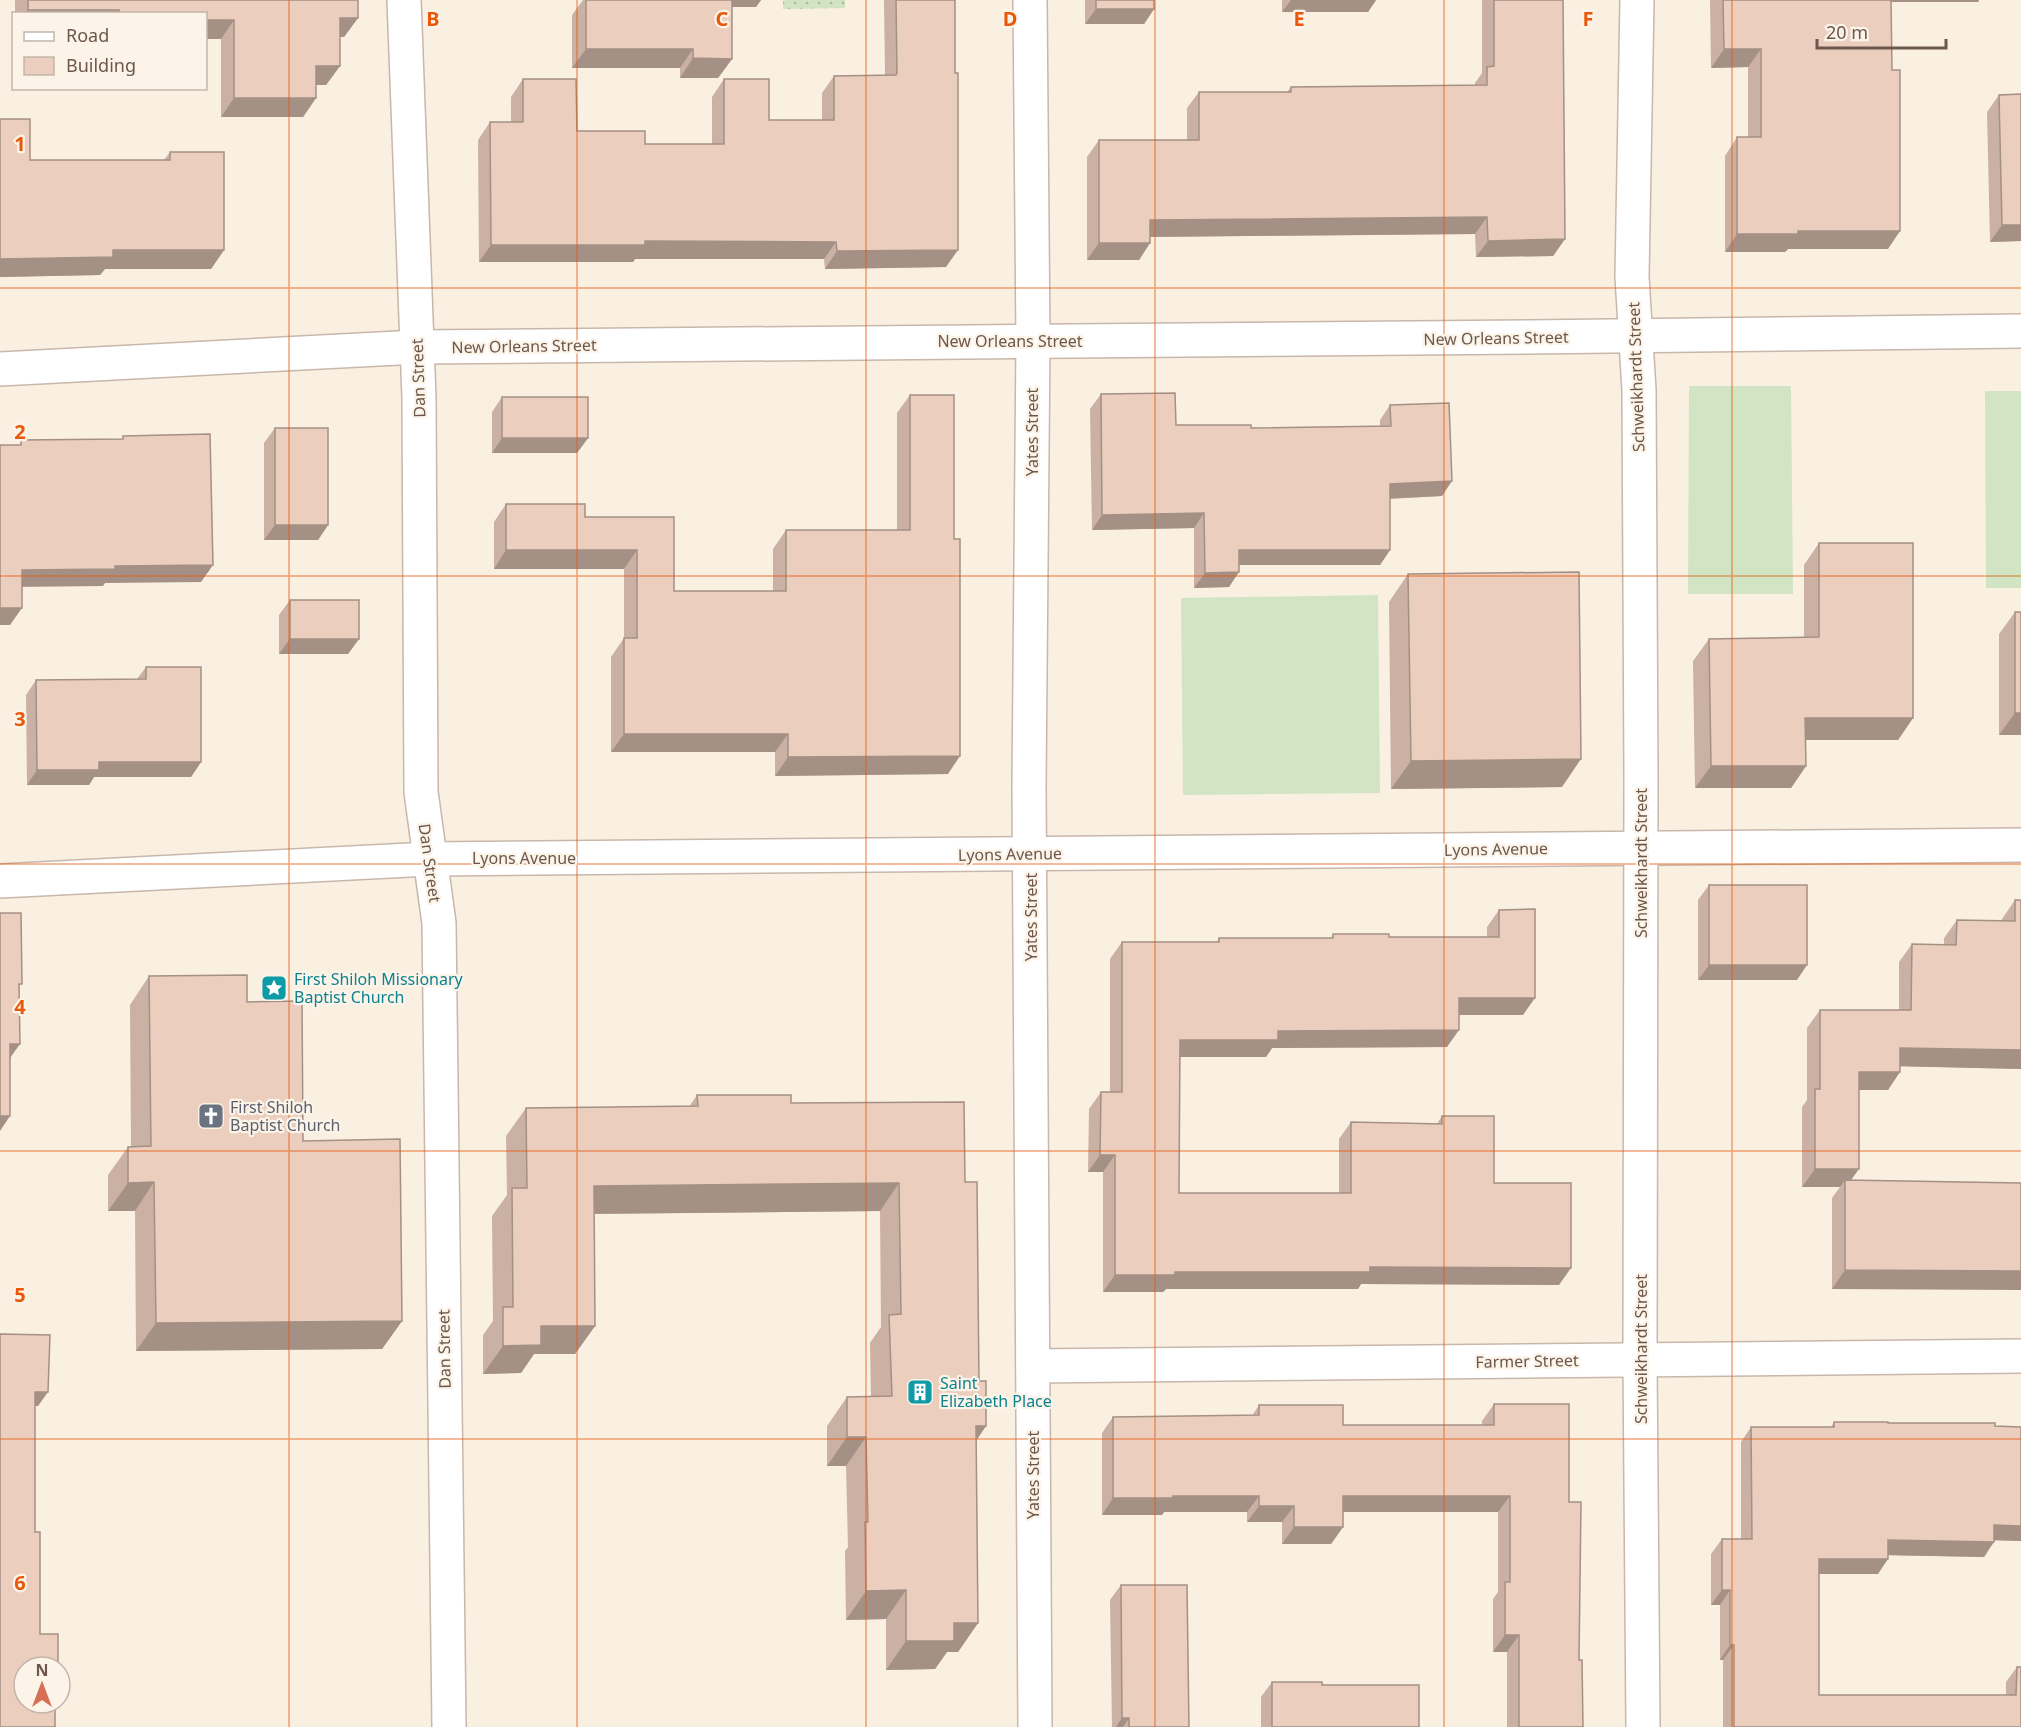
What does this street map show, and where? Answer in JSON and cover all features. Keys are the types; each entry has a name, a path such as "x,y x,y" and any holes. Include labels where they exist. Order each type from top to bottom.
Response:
{"street":[{"name":"Dan Street","path":"404,0 419,398 421,792 439,923 449,1727"},
{"name":"Yates Street","path":"1030,0 1033,341 1029,786 1035,1727"},
{"name":"Schweikhardt Street","path":"1638,0 1632,277 1639,390 1640,1360 1643,1727"},
{"name":"New Orleans Street","path":"0,369 417,347 2021,331"},
{"name":"Lyons Avenue","path":"0,881 429,859 2021,844"},
{"name":"Farmer Street","path":"1033,1366 2021,1356"}],"green space":[{"path":"783,0 845,0 845,8 783,9"},
{"path":"1689,386 1791,386 1793,594 1688,594"},
{"path":"1985,391 2021,391 2021,588 1986,588"},
{"path":"1378,595 1380,793 1183,795 1181,598"}],"building":[{"path":"28,0 358,0 358,18 340,18 340,66 316,66 316,98 234,98 234,20 207,20 207,12 28,10"},
{"path":"586,0 732,0 732,59 693,58 693,49 586,49"},
{"path":"896,0 955,0 955,73 958,73 958,250 837,251 836,242 645,241 645,245 491,245 490,122 523,122 523,79 576,79 577,131 645,131 645,144 724,144 724,79 769,79 769,120 834,120 834,76 896,75"},
{"path":"1096,0 1154,0 1154,9 1096,9"},
{"path":"1494,0 1563,0 1565,239 1488,241 1487,217 1150,220 1150,243 1099,243 1099,140 1199,140 1199,92 1291,92 1291,87 1487,85 1487,67 1494,66"},
{"path":"1723,0 1891,0 1892,70 1900,70 1900,231 1798,231 1798,234 1737,234 1737,137 1761,137 1761,49 1724,49"},
{"path":"2021,94 2021,225 2002,225 1999,95"},
{"path":"0,119 30,119 30,160 170,160 170,152 224,152 224,250 113,250 113,257 0,259"},
{"path":"1175,393 1176,425 1251,425 1251,428 1391,426 1390,405 1449,403 1452,481 1390,484 1390,550 1239,550 1239,572 1205,573 1204,513 1102,515 1101,394"},
{"path":"910,395 954,395 954,539 960,539 960,756 788,757 788,734 624,734 624,638 637,638 637,550 506,550 506,504 585,504 585,517 674,517 674,591 786,591 786,530 910,530"},
{"path":"502,397 588,397 588,438 502,438"},
{"path":"275,428 328,428 328,525 275,525"},
{"path":"210,434 213,565 22,570 22,608 0,608 0,445 21,445 21,440 123,439 123,436"},
{"path":"1819,543 1913,543 1913,718 1805,718 1806,766 1711,766 1709,639 1819,637"},
{"path":"1579,572 1581,759 1411,761 1408,574"},
{"path":"290,600 359,600 359,639 290,639"},
{"path":"2015,612 2021,612 2021,713 2015,713"},
{"path":"146,667 201,667 201,762 99,762 99,770 37,770 36,680 146,679"},
{"path":"1709,885 1807,885 1807,965 1709,965"},
{"path":"2015,900 2021,900 2021,1050 1900,1048 1900,1072 1859,1072 1859,1169 1815,1169 1815,1089 1820,1089 1820,1010 1911,1010 1912,944 1956,945 1957,920 2015,921"},
{"path":"1535,909 1535,998 1459,998 1459,1030 1278,1031 1278,1040 1180,1040 1179,1193 1351,1193 1351,1122 1442,1124 1442,1116 1494,1116 1494,1183 1571,1183 1571,1268 1370,1267 1370,1272 1175,1272 1175,1275 1115,1275 1115,1155 1100,1155 1101,1092 1122,1092 1122,942 1219,942 1219,938 1333,938 1333,934 1389,934 1389,937 1499,937 1499,910"},
{"path":"0,913 21,913 20,1044 10,1044 10,1116 0,1116"},
{"path":"247,975 247,1002 302,1001 303,1141 400,1139 402,1321 156,1323 154,1182 128,1183 128,1147 151,1146 149,976"},
{"name":"Saint Elizabeth Place","path":"697,1095 791,1095 791,1103 964,1102 965,1182 977,1182 979,1381 986,1381 986,1426 976,1426 978,1623 954,1623 954,1641 906,1641 906,1590 866,1591 865,1522 868,1522 866,1437 847,1437 847,1397 892,1396 889,1315 901,1314 899,1183 594,1186 595,1326 541,1326 541,1345 503,1346 503,1307 513,1307 512,1188 527,1188 526,1108 698,1106"},
{"path":"1845,1180 2021,1183 2021,1271 1845,1270"},
{"path":"0,1334 50,1335 48,1392 35,1392 35,1532 40,1532 40,1634 58,1634 58,1655 12,1655 12,1715 55,1715 55,1727 0,1727"},
{"path":"1494,1404 1569,1404 1569,1502 1581,1502 1579,1660 1582,1660 1583,1727 1519,1727 1519,1635 1505,1635 1505,1582 1510,1582 1510,1496 1343,1496 1343,1527 1294,1527 1294,1506 1259,1506 1259,1496 1113,1498 1113,1417 1259,1415 1259,1405 1343,1405 1343,1425 1494,1425"},
{"path":"1834,1422 1995,1423 1995,1426 2021,1427 2021,1526 1994,1525 1994,1542 1888,1540 1888,1559 1819,1559 1819,1695 2016,1695 2017,1667 2021,1667 2021,1727 1734,1727 1734,1645 1730,1645 1730,1590 1722,1590 1722,1539 1752,1539 1751,1427 1834,1427"},
{"path":"1121,1585 1187,1585 1189,1727 1129,1727 1129,1718 1122,1718"},
{"path":"1272,1682 1322,1682 1322,1685 1419,1685 1419,1727 1272,1727"}],"place":[{"name":"First Shiloh Missionary Baptist Church","path":"274,988"},
{"name":"First Shiloh Baptist Church","path":"211,1116"},
{"name":"Saint Elizabeth Place","path":"920,1392"}]}
